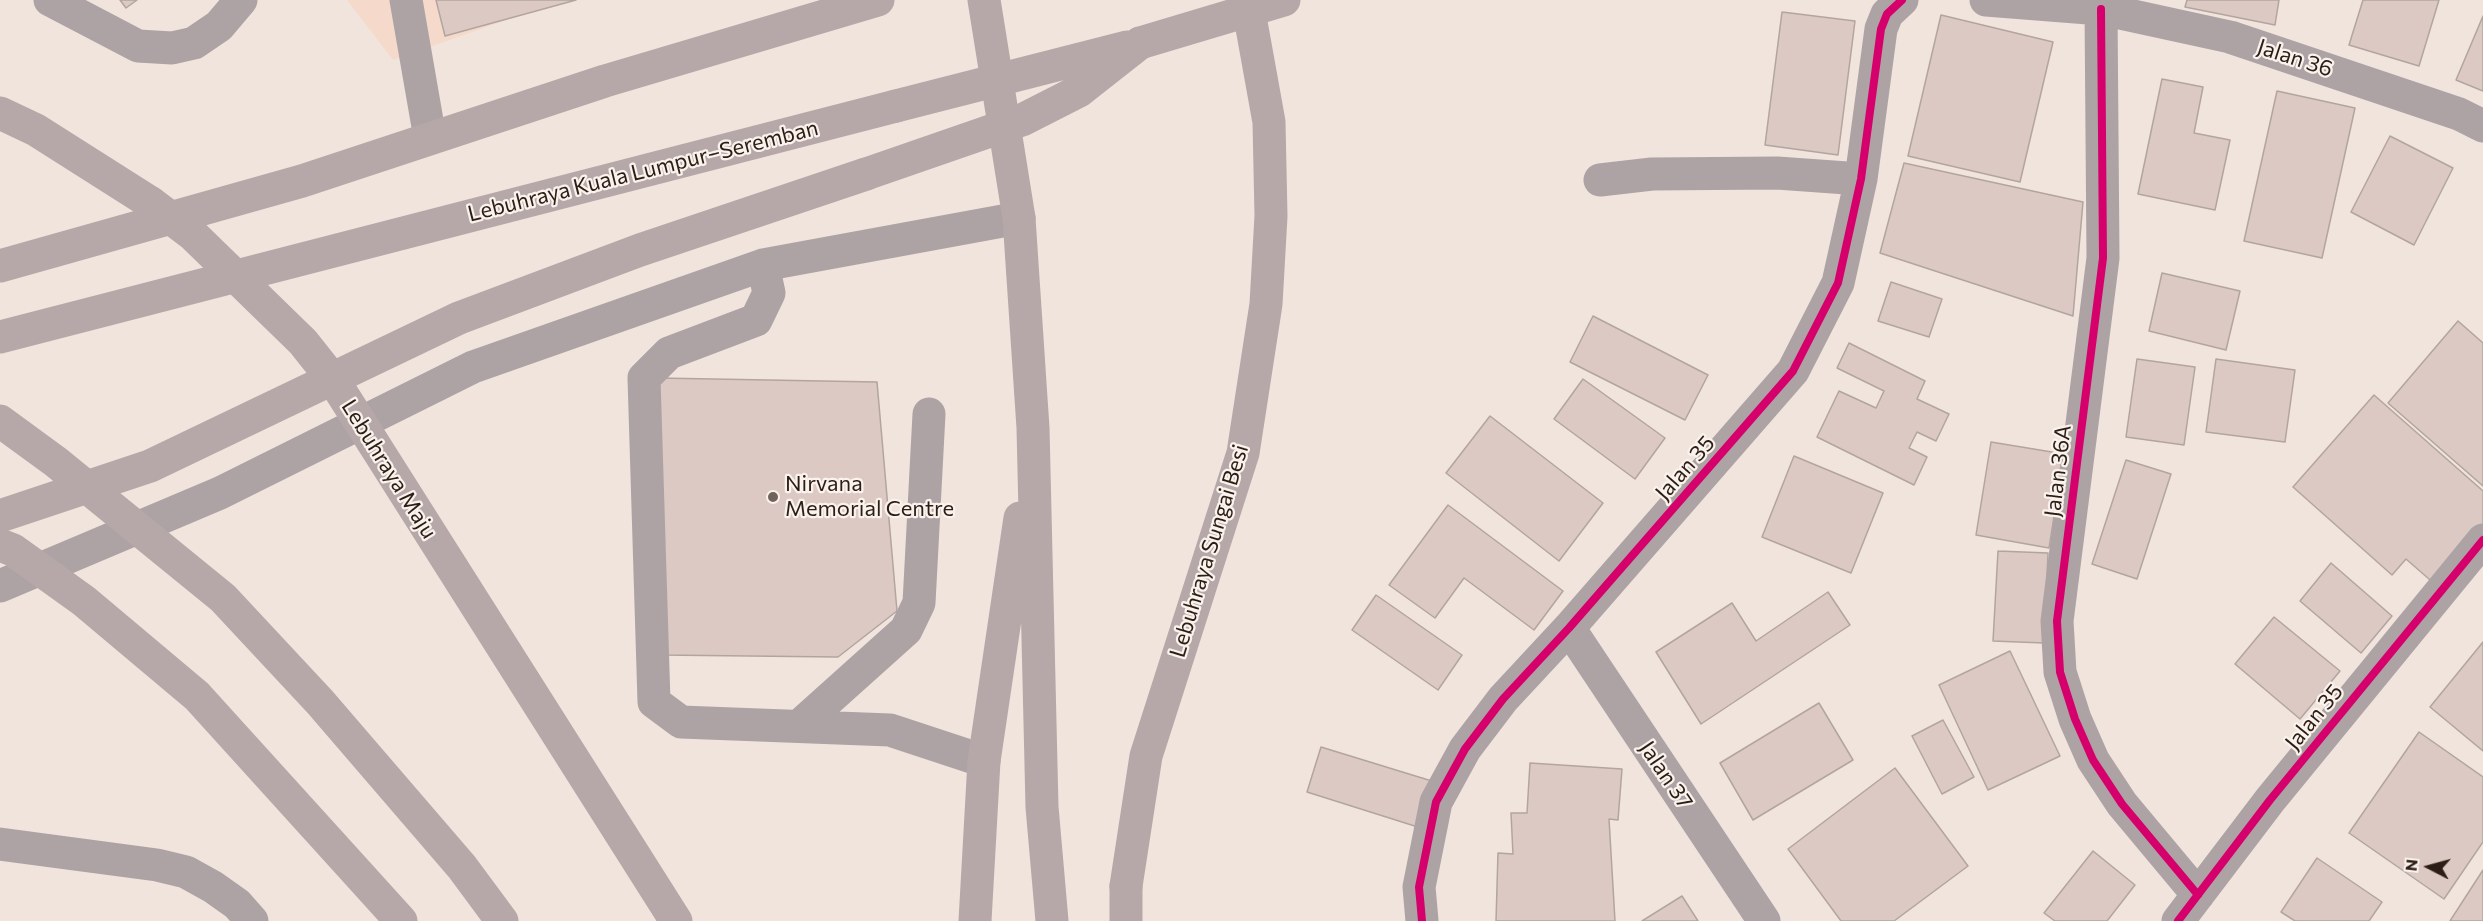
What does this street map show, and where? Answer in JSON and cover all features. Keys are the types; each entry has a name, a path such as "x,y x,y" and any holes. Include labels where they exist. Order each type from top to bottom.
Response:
{"highway":[{"path":"0,266 302,181 605,81 878,0"},
{"path":"984,0 1019,218 1033,428 1042,807 1052,921"},
{"name":"Lebuhraya Sungai Besi","path":"1126,921 1126,886 1146,756 1182,636 1243,453 1266,304 1271,216 1269,122 1247,0"},
{"name":"Lebuhraya Kuala Lumpur–Seremban","path":"0,337 1140,43 1284,0"},
{"path":"0,516 150,466 459,318 640,250 1022,120 1079,91 1140,43"},
{"path":"0,99 36,130"},
{"name":"Lebuhraya Maju","path":"0,113 36,130 152,203 192,234 303,342 334,381 676,921"},
{"path":"0,244 84,243"},
{"path":"0,421 56,462 223,598 320,702 462,867 502,921"},
{"path":"975,921 984,760 1033,428"},
{"path":"0,545 13,550 84,601 197,696 401,921"}],"street":[{"path":"50,0 138,46 171,48 194,43 219,26 241,0"},
{"path":"406,0 430,138"},
{"name":"Jalan 35","path":"1422,921 1419,886 1436,802 1465,749 1503,699 1569,628 1793,371 1838,283 1861,179 1881,29 1887,14 1902,0"},
{"path":"1986,0 2101,9"},
{"name":"Jalan 36","path":"2101,9 2230,37 2459,114 2483,126"},
{"name":"Jalan 36A","path":"2101,9 2103,258 2057,621 2060,672 2075,719 2093,760 2122,804 2198,895"},
{"path":"1600,180 1652,174 1777,173 1861,179"},
{"path":"0,586 220,493 473,367 764,265 1019,218"},
{"path":"764,265 769,293 756,320 669,353 644,378 654,702 681,722 890,730 984,760"},
{"path":"799,726 906,630 919,603 929,414"},
{"name":"Jalan 35","path":"2178,921 2270,800 2483,540"},
{"name":"Jalan 37","path":"1569,628 1764,921"},
{"path":"0,844 157,865 186,872 237,904 252,921"}],"shaded area":[{"path":"347,0 563,0 393,60"}],"building":[{"path":"120,0 137,0 126,8"},
{"path":"436,0 576,0 445,36"},
{"path":"2187,0 2279,0 2275,25 2185,7"},
{"path":"2363,0 2439,0 2419,66 2349,45"},
{"path":"1782,12 1855,21 1838,155 1765,145"},
{"path":"1941,15 2053,42 2020,182 1908,156"},
{"path":"2483,16 2483,91 2456,80"},
{"path":"2162,79 2203,87 2194,133 2230,140 2215,210 2138,194"},
{"path":"2277,91 2355,108 2322,258 2244,241"},
{"path":"2390,136 2453,168 2414,245 2351,212"},
{"path":"1904,163 2083,202 2073,316 1880,253"},
{"path":"2162,273 2240,291 2226,350 2149,331"},
{"path":"1891,282 1942,299 1929,337 1878,321"},
{"path":"1593,316 1708,375 1685,420 1570,362"},
{"path":"2458,321 2483,343 2483,486 2388,403"},
{"path":"1849,343 1925,381 1917,399 1949,414 1936,441 1917,432 1909,448 1927,457 1914,485 1817,437 1839,391 1876,408 1884,391 1837,368"},
{"path":"2137,359 2195,367 2184,445 2126,437"},
{"path":"2216,359 2295,370 2285,442 2206,432"},
{"name":"Nirvana Memorial Centre","path":"658,378 877,382 897,611 838,657 660,655"},
{"path":"1583,379 1665,438 1635,479 1554,419"},
{"path":"2374,395 2483,491 2483,534 2437,586 2406,559 2392,575 2293,487"},
{"path":"1490,416 1603,503 1559,561 1446,473"},
{"path":"1991,442 2064,454 2049,548 1976,535"},
{"path":"1794,456 1883,493 1851,573 1762,537"},
{"path":"2126,460 2171,474 2137,579 2092,564"},
{"path":"1448,505 1563,591 1534,630 1464,578 1435,618 1389,585"},
{"path":"1998,551 2048,553 2044,643 1993,641"},
{"path":"2331,563 2392,616 2361,653 2300,601"},
{"path":"1828,592 1850,625 1701,724 1656,652 1732,603 1756,641"},
{"path":"1376,595 1462,655 1438,690 1352,630"},
{"path":"2274,617 2340,671 2300,719 2235,664"},
{"path":"2483,642 2483,751 2430,707"},
{"path":"2010,651 2060,756 1988,790 1939,685"},
{"path":"1819,703 1853,760 1753,820 1720,763"},
{"path":"1943,720 1974,777 1942,794 1912,736"},
{"path":"2419,732 2483,777 2483,842 2444,899 2349,833"},
{"path":"1321,747 1435,782 1421,828 1307,792"},
{"path":"1530,763 1622,769 1618,820 1609,819 1615,921 1496,921 1498,853 1513,854 1511,813 1527,813"},
{"path":"1895,768 1968,866 1894,921 1841,921 1788,849"},
{"path":"2093,851 2135,885 2107,921 2055,921 2044,913"},
{"path":"2317,858 2382,902 2369,921 2295,921 2281,912"},
{"path":"2483,870 2483,921 2450,921"},
{"path":"1682,896 1698,921 1642,921"}],"cycle path":[{"path":"1422,921 1419,887 1436,802 1465,749 1503,699 1569,628 1793,371 1838,283 1861,179 1881,29 1887,14 1902,0"},
{"path":"2101,9 2103,258 2057,621 2060,672 2075,719 2093,760 2122,804 2198,895"},
{"path":"2178,921 2270,800 2483,540"}],"place":[{"name":"Nirvana Memorial Centre","path":"773,497"}]}
